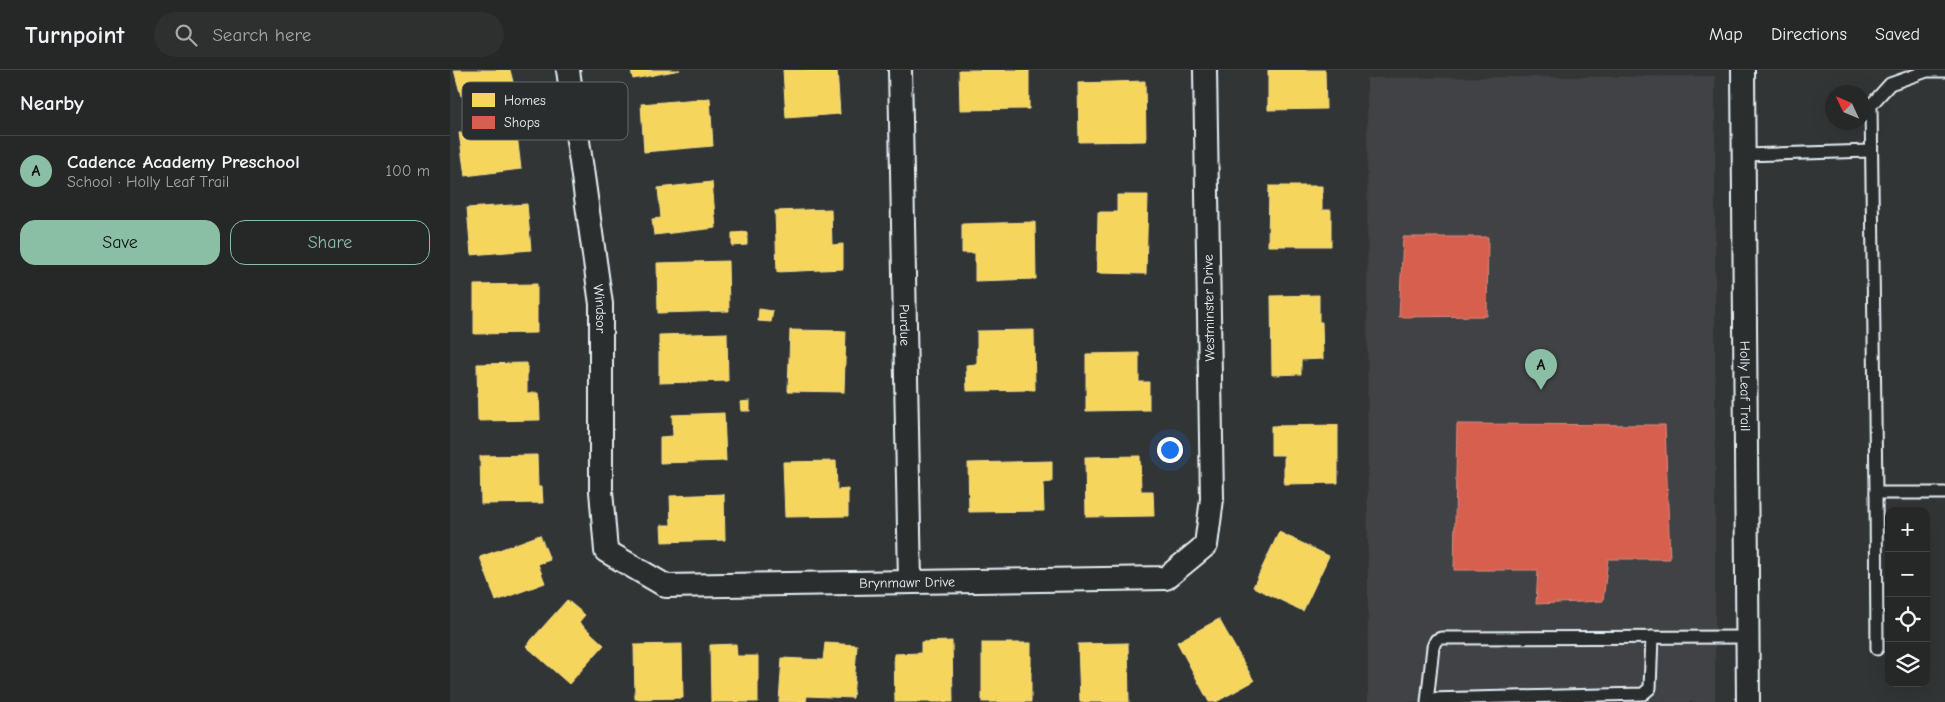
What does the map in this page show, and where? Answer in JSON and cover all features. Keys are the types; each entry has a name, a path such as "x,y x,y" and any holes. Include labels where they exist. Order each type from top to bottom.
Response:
{"street":[{"name":"Purdue","path":"900,70 910,581"},
{"name":"Westminster Drive","path":"1205,70 1212,499 1206,545"},
{"name":"Holly Leaf Trail","path":"1743,70 1748,702"},
{"name":"Windsor","path":"578,140 601,304 601,491 606,551"},
{"name":"Brynmawr Drive","path":"606,551 666,586 1166,578 1206,545"}],"lane":[{"path":"1877,650 1871,105 1890,84 1927,71 1945,71"},
{"path":"1744,155 1871,151"},
{"path":"1876,493 1945,493"},
{"path":"1652,637 1650,688 1643,694 1428,701 1433,647 1436,640 1441,638 1652,637 1747,637"}],"shaded area":[{"path":"1715,76 1715,702 1368,702 1367,78"}],"building: Homes":[{"path":"454,70 510,70 513,82 462,82 461,96"},
{"path":"631,70 680,70 633,79"},
{"path":"783,70 837,70 840,114 786,118"},
{"path":"959,70 1029,70 1029,109 960,110"},
{"path":"1268,70 1325,70 1326,109 1268,110"},
{"path":"1145,81 1146,141 1079,142 1078,83"},
{"path":"710,98 713,146 644,152 641,104"},
{"path":"459,133 462,133 462,140 518,140 521,169 465,176"},
{"path":"712,182 716,228 654,235 652,219 661,218 658,188"},
{"path":"1269,186 1322,186 1322,210 1331,210 1331,246 1268,246"},
{"path":"1117,195 1148,195 1146,274 1097,273 1098,212 1117,212"},
{"path":"527,204 531,250 471,255 467,208"},
{"path":"831,209 832,245 843,244 843,269 777,272 775,211"},
{"path":"1035,222 1036,279 975,281 975,253 962,253 962,224"},
{"path":"747,232 747,245 732,246 732,233"},
{"path":"728,261 729,311 658,313 657,263"},
{"path":"537,284 537,333 474,334 474,285"},
{"path":"1319,295 1319,322 1322,322 1323,359 1301,360 1301,374 1272,375 1271,296"},
{"path":"759,309 773,311 771,322 758,321"},
{"path":"790,330 846,331 844,392 788,391"},
{"path":"1034,330 1035,390 967,391 966,365 977,364 977,331"},
{"path":"727,333 728,381 659,383 659,335"},
{"path":"1139,353 1139,382 1149,382 1149,410 1086,411 1086,354"},
{"path":"527,363 527,393 539,393 540,420 478,421 477,364"},
{"path":"750,401 750,411 741,411 740,402"},
{"path":"724,413 726,461 660,463 660,437 673,436 672,415"},
{"path":"1338,425 1338,483 1284,484 1284,455 1271,455 1271,426"},
{"path":"537,455 538,487 542,487 543,503 481,504 480,456"},
{"path":"1140,456 1141,491 1153,491 1154,516 1086,517 1085,457"},
{"path":"836,461 837,490 848,489 848,516 785,517 783,462"},
{"path":"1052,461 1052,482 1043,483 1044,511 969,512 968,463"},
{"path":"724,494 725,540 662,542 661,525 671,525 670,496"},
{"path":"1279,532 1329,556 1303,611 1253,587"},
{"path":"540,535 550,560 538,564 545,583 496,601 480,557"},
{"path":"567,600 585,615 579,622 604,645 569,684 526,646"},
{"path":"1219,619 1254,681 1216,702 1209,702 1177,642"},
{"path":"952,641 953,702 895,702 894,654 921,653 921,642"},
{"path":"825,643 857,645 853,698 807,696 806,702 779,702 782,658 823,660"},
{"path":"982,643 1031,643 1031,702 982,702"},
{"path":"1128,643 1129,702 1080,702 1078,644"},
{"path":"682,644 683,698 635,699 634,645"},
{"path":"736,644 737,656 758,656 758,702 711,702 710,645"}],"building: Shops":[{"path":"1403,237 1488,237 1487,316 1399,317"},
{"path":"1457,424 1665,425 1670,559 1608,559 1603,601 1536,604 1538,570 1454,570"}],"place":[{"name":"Cadence Academy Preschool","path":"1541,390"}]}
